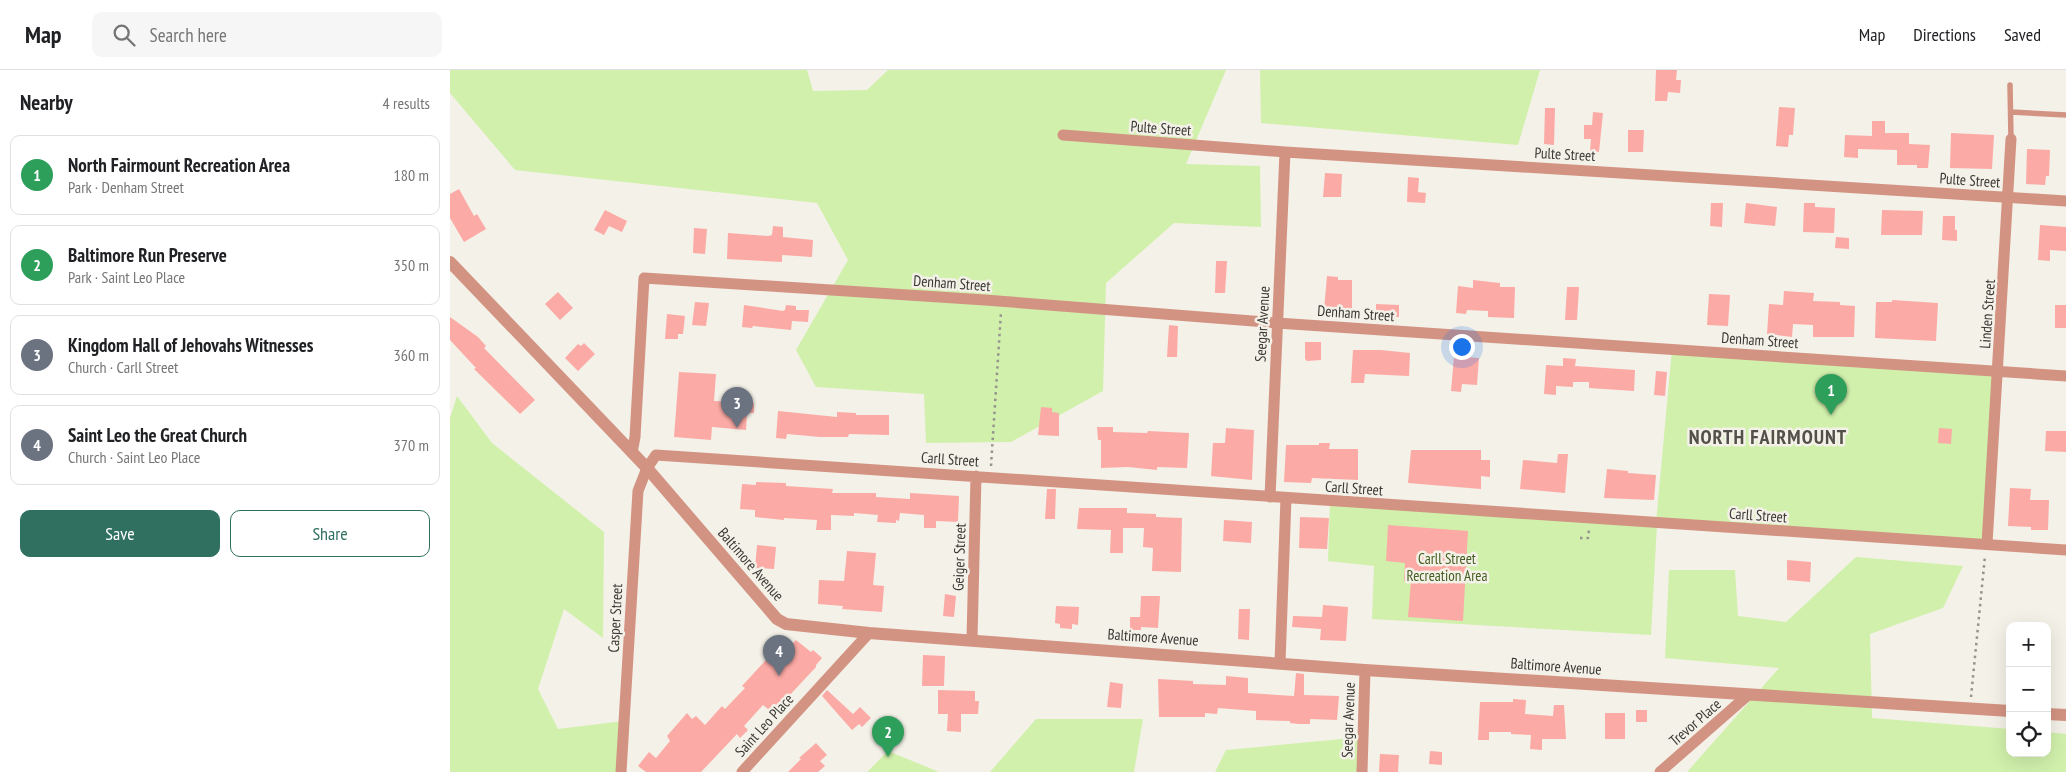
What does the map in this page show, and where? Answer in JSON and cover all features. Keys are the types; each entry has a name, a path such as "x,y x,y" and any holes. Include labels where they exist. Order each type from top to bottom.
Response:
{"street":[{"name":"Pulte Street","path":"1063,135 1285,152 2066,201"},
{"name":"Linden Street","path":"1986,544 2011,139"},
{"name":"Seegar Avenue","path":"1270,497 1285,152"},
{"name":"Baltimore Avenue","path":"450,262 647,468 777,619 786,624 869,633 972,639 1365,670 2006,711"},
{"name":"Denham Street","path":"632,453 635,437 644,278 2066,376"},
{"name":"Carll Street","path":"647,468 656,455 2066,550"},
{"name":"Casper Street","path":"621,772 638,491 647,468"},
{"name":"Geiger Street","path":"972,639 976,476"},
{"path":"1280,663 1286,498"},
{"name":"Saint Leo Place","path":"742,772 869,633"},
{"name":"Seegar Avenue","path":"1362,772 1365,670"},
{"name":"Trevor Place","path":"1660,772 1748,695"},
{"path":"2051,714 2066,715"}],"lane":[{"name":"Linden Street","path":"2010,85 2011,139"},
{"path":"2011,112 2066,115"}],"path":[{"path":"991,477 1001,302"},
{"path":"1580,538 1588,538 1588,529"},
{"path":"1970,708 1986,544"}],"green space":[{"path":"450,70 807,70 813,91 867,90 888,70 1226,70 1186,164 1260,166 1261,227 1174,223 1106,283 1103,391 1011,442 926,443 924,394 816,387 796,350 848,260 817,203 515,170 450,93"},
{"path":"1260,70 1540,70 1518,145 1261,123"},
{"name":"Carll Street Recreation Area","path":"1672,349 1998,372 1987,544 1657,524 1651,635 1372,619 1374,566 1328,561 1330,501 1656,523"},
{"path":"457,396 492,443 604,532 603,638 564,609 538,689 558,729 624,721 621,772 450,772 450,418"},
{"path":"1856,557 1963,566 1943,608 1870,634 1872,718 2006,729 2006,757 2051,757 2051,732 2066,734 2066,772 1687,772 1779,668 1665,658 1669,570 1735,570 1738,616 1786,622"},
{"path":"1036,719 1143,719 1134,772 990,772"},
{"path":"1363,737 1362,772 1215,772 1226,750"},
{"path":"888,751 939,772 867,772"}],"building":[{"path":"1656,70 1677,70 1676,80 1681,80 1680,93 1668,92 1667,101 1655,101"},
{"path":"1779,107 1795,108 1793,135 1789,135 1788,147 1776,146"},
{"path":"1545,108 1555,108 1554,145 1544,144"},
{"path":"1593,112 1603,113 1599,152 1590,151 1591,139 1584,139 1584,125 1592,125"},
{"path":"1872,121 1885,121 1885,133 1909,133 1909,144 1930,145 1928,168 1917,168 1917,165 1897,165 1897,150 1858,149 1858,158 1844,157 1845,135 1872,136"},
{"path":"1628,130 1644,130 1643,152 1628,152"},
{"path":"1951,133 1994,135 1992,169 1950,168"},
{"path":"2027,149 2050,150 2049,176 2046,176 2045,185 2026,184"},
{"path":"1325,173 1342,174 1341,197 1323,197"},
{"path":"1408,177 1419,178 1418,192 1426,193 1425,203 1407,202"},
{"path":"459,189 474,216 477,214 486,229 464,242 450,218 450,194"},
{"path":"1711,203 1723,203 1722,227 1710,226"},
{"path":"1746,203 1777,207 1775,226 1744,223"},
{"path":"1804,203 1815,203 1815,207 1835,208 1834,233 1803,232"},
{"path":"605,210 627,221 622,232 609,226 604,235 594,230"},
{"path":"1882,210 1923,211 1922,235 1881,235"},
{"path":"1943,216 1955,216 1957,241 1942,240"},
{"path":"2040,225 2066,227 2066,251 2050,250 2050,261 2038,260"},
{"path":"773,226 783,227 783,237 813,240 812,257 782,255 782,262 727,259 728,233 768,236 772,235"},
{"path":"694,228 707,229 705,254 693,253"},
{"path":"1836,237 1849,238 1849,249 1835,248"},
{"path":"1216,261 1227,261 1225,293 1215,293"},
{"path":"1327,276 1338,277 1338,280 1352,280 1352,311 1324,310"},
{"path":"1473,280 1500,283 1500,287 1515,287 1514,318 1488,317 1488,311 1467,310 1466,314 1456,313 1458,286 1473,288"},
{"path":"1567,287 1579,287 1577,320 1565,320"},
{"path":"1784,291 1814,293 1813,301 1840,302 1840,305 1855,306 1854,337 1813,337 1813,325 1793,324 1792,337 1767,334 1769,304 1783,305"},
{"path":"558,292 573,308 560,320 545,304"},
{"path":"1709,294 1730,295 1728,326 1707,325"},
{"path":"1892,300 1938,303 1936,341 1875,338 1876,302 1892,302"},
{"path":"695,302 709,303 706,326 692,325"},
{"path":"1376,304 1399,305 1399,317 1376,317"},
{"path":"744,305 783,311 786,305 796,306 796,310 809,310 808,322 792,321 791,330 753,326 752,328 742,327"},
{"path":"2055,305 2066,305 2066,328 2055,328"},
{"path":"667,314 685,316 683,334 678,334 678,339 665,339"},
{"path":"450,317 478,337 486,346 484,348 535,400 520,414 474,369 476,368 450,340"},
{"path":"1169,325 1178,326 1177,357 1167,357"},
{"path":"1305,342 1321,342 1321,360 1307,361 1305,359"},
{"path":"584,343 595,354 578,371 565,358 578,344 581,346"},
{"path":"1353,350 1410,353 1409,376 1365,374 1364,383 1351,383"},
{"path":"1454,356 1479,358 1477,385 1462,384 1461,392 1451,391"},
{"path":"1563,358 1576,359 1575,366 1635,370 1634,391 1589,388 1589,382 1573,382 1573,387 1556,386 1556,395 1544,394 1546,365 1563,366"},
{"path":"1656,371 1667,372 1665,396 1654,395"},
{"path":"679,372 716,374 714,401 737,402 738,393 750,394 750,402 754,403 754,413 747,413 746,430 712,427 711,440 674,437"},
{"path":"1041,407 1052,408 1052,412 1059,413 1059,436 1038,435"},
{"path":"778,411 837,417 837,412 856,413 856,415 889,415 889,435 849,434 848,437 820,437 787,434 786,439 776,438"},
{"path":"1097,427 1113,427 1113,432 1189,433 1187,468 1157,467 1157,470 1128,467 1101,468 1101,440 1098,440"},
{"path":"1226,428 1254,430 1252,480 1211,476 1213,443 1225,443"},
{"path":"1939,428 1952,429 1951,444 1938,443"},
{"path":"2046,431 2066,431 2066,452 2045,451"},
{"path":"1319,443 1330,443 1329,449 1358,449 1358,480 1312,478 1311,483 1284,482 1286,445 1319,445"},
{"path":"1411,450 1481,450 1481,460 1490,460 1490,477 1481,476 1481,489 1408,483"},
{"path":"1558,454 1568,454 1565,493 1520,489 1523,460 1557,463"},
{"path":"1607,469 1656,475 1654,500 1604,498"},
{"path":"756,482 786,483 786,486 833,489 832,493 876,493 876,497 910,499 910,493 959,496 958,522 936,521 936,528 924,528 924,515 900,513 899,521 896,520 896,523 877,522 878,515 854,513 854,516 831,515 831,530 816,530 817,520 784,518 784,520 755,517 755,510 740,509 742,484 756,485"},
{"path":"2010,488 2031,489 2030,500 2049,500 2048,530 2031,530 2031,527 2008,526"},
{"path":"1047,489 1056,489 1055,519 1045,519"},
{"path":"1079,508 1127,508 1127,513 1156,514 1156,517 1182,518 1181,572 1152,571 1153,548 1143,547 1144,528 1123,528 1123,553 1110,553 1111,530 1077,529"},
{"path":"1300,517 1329,518 1327,549 1299,548"},
{"path":"1224,520 1252,522 1251,543 1223,541"},
{"path":"1388,525 1468,531 1463,621 1408,617 1411,581 1404,581 1405,563 1386,561"},
{"path":"757,545 776,547 774,569 755,568"},
{"path":"847,551 876,553 873,585 884,586 882,612 842,609 843,606 818,604 819,580 844,581"},
{"path":"1787,560 1811,562 1810,582 1787,580"},
{"path":"945,594 956,596 954,617 943,616"},
{"path":"1141,596 1160,596 1158,628 1141,627 1141,630 1130,630 1130,617 1140,617"},
{"path":"1323,605 1348,607 1346,641 1320,640 1321,629 1292,627 1293,616 1322,617"},
{"path":"1056,606 1079,607 1078,625 1072,624 1072,629 1060,628 1060,624 1055,623"},
{"path":"1239,609 1250,609 1249,640 1238,639"},
{"path":"786,638 793,643 796,640 822,658 816,667 773,713 763,705 744,726 748,730 740,738 737,734 701,772 646,772 638,766 649,752 656,758 670,741 667,736 687,713 692,719 696,716 705,725 722,706 725,709 745,688 742,686"},
{"path":"923,655 945,656 944,686 922,686"},
{"path":"1296,673 1304,674 1304,695 1339,696 1337,720 1310,719 1310,724 1299,724 1290,723 1290,721 1256,720 1256,711 1218,708 1217,714 1205,713 1205,717 1159,717 1158,679 1193,681 1193,684 1226,685 1226,676 1248,678 1248,693 1294,696"},
{"path":"1110,682 1123,684 1121,708 1107,707"},
{"path":"827,690 853,714 860,707 871,718 862,727 859,724 852,730 822,696"},
{"path":"938,690 975,691 975,701 979,701 978,714 961,714 961,732 947,731 948,714 938,714"},
{"path":"1513,699 1526,700 1525,714 1553,716 1554,705 1564,705 1566,739 1542,739 1542,750 1530,749 1531,735 1511,734 1511,732 1489,732 1489,740 1478,740 1480,702 1513,702"},
{"path":"1636,710 1647,710 1647,722 1636,722"},
{"path":"1605,713 1625,713 1625,739 1605,739"},
{"path":"896,718 904,735 894,739 886,722"},
{"path":"816,743 827,755 820,761 825,766 818,772 788,772 801,759 799,758"},
{"path":"1430,751 1442,752 1442,765 1429,764"},
{"path":"1380,754 1399,755 1398,772 1379,772"}],"place":[{"name":"North Fairmount Recreation Area","path":"1831,415"},
{"name":"Kingdom Hall of Jehovahs Witnesses","path":"737,428"},
{"name":"Saint Leo the Great Church","path":"779,676"},
{"name":"Baltimore Run Preserve","path":"888,757"}],"district":[{"name":"NORTH FAIRMOUNT","path":"1768,437"}]}
